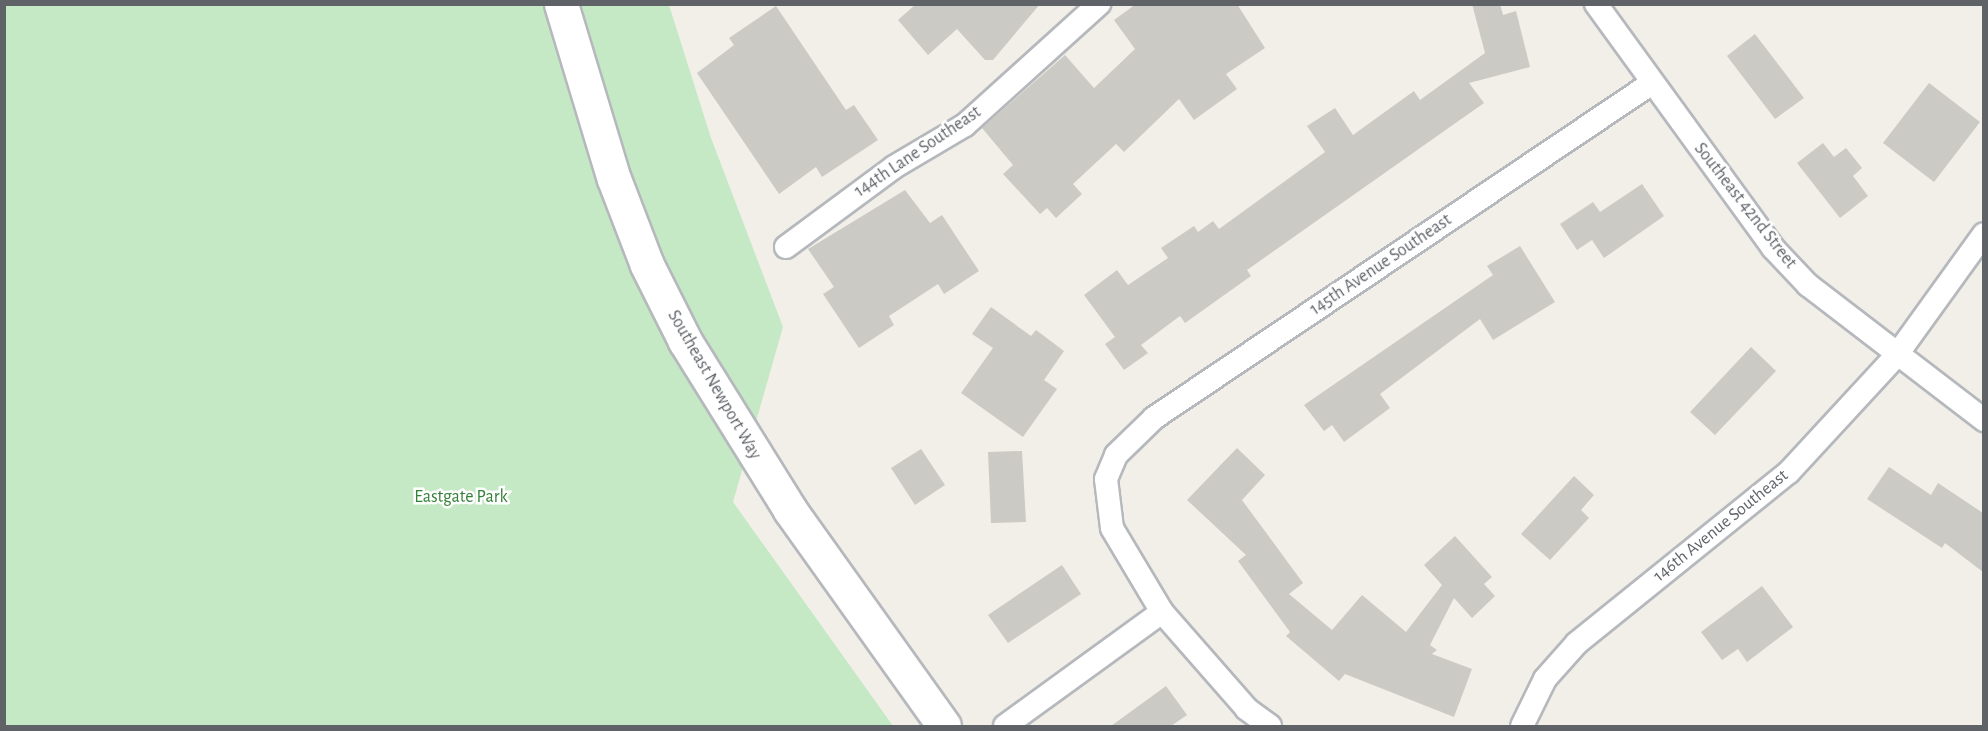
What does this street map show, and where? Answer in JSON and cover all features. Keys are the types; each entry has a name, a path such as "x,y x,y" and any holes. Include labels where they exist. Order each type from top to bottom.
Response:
{"main road":[{"name":"Southeast Newport Way","path":"561,4 614,179 647,265 685,341 790,510 944,726"}],"street":[{"name":"144th Lane Southeast","path":"786,247 894,167 965,125 1100,4"},
{"name":"Southeast 42nd Street","path":"1596,4 1773,248 1808,285 1896,356 1983,420"},
{"name":"145th Avenue Southeast","path":"1162,612 1112,528 1106,478 1116,455 1154,418 1652,83"},
{"name":"146th Avenue Southeast","path":"1522,726 1545,679 1577,643 1789,472 1896,356 1983,234"},
{"path":"1005,726 1162,612 1247,709 1270,726"}],"green space":[{"name":"Eastgate Park","path":"4,5 669,5 711,138 783,327 733,502 893,726 5,726"}],"building":[{"path":"916,4 1040,4 993,60 985,60 957,29 928,55 898,20"},
{"path":"1136,4 1237,4 1265,48 1226,74 1237,89 1194,120 1179,99 1124,152 1116,144 1073,184 1082,194 1056,218 1047,208 1040,214 1003,174 1013,165 982,128 1065,55 1094,88 1135,49 1114,20"},
{"path":"1472,4 1500,4 1503,15 1516,11 1530,67 1469,83 1484,103 1247,270 1251,276 1185,323 1180,316 1141,345 1148,353 1124,370 1105,344 1115,337 1084,295 1117,270 1128,285 1168,258 1161,248 1194,226 1198,232 1213,221 1219,229 1325,152 1307,126 1335,108 1353,135 1414,91 1420,100 1485,53"},
{"path":"776,6 846,110 854,105 878,140 822,177 816,167 779,194 697,73 734,45 729,38"},
{"path":"1755,34 1804,98 1775,119 1727,56"},
{"path":"1929,83 1980,122 1934,182 1883,143"},
{"path":"1823,143 1834,157 1846,148 1862,168 1853,176 1868,196 1840,218 1797,163"},
{"path":"1642,184 1664,216 1604,258 1592,240 1577,250 1560,224 1593,202 1600,212"},
{"path":"905,190 930,223 942,215 979,271 944,294 938,284 889,316 894,325 859,348 823,294 834,287 808,249"},
{"path":"1520,246 1555,302 1493,340 1480,319 1380,394 1390,408 1344,442 1332,425 1324,431 1304,405 1493,275 1487,266"},
{"path":"991,307 1031,336 1036,330 1064,351 1044,380 1057,389 1023,437 961,393 993,348 972,334"},
{"path":"1751,347 1776,371 1715,435 1690,412"},
{"path":"1237,448 1265,475 1242,500 1303,583 1289,594 1332,630 1362,595 1406,632 1442,585 1424,565 1455,536 1492,577 1484,584 1495,596 1472,618 1454,598 1430,645 1437,650 1432,654 1472,669 1454,717 1345,674 1339,681 1286,636 1290,632 1238,561 1246,555 1187,500"},
{"path":"921,449 945,485 915,505 891,468"},
{"path":"1022,451 1026,522 991,523 988,452"},
{"path":"1889,467 1931,495 1938,483 1983,513 1983,572 1945,543 1942,548 1867,499"},
{"path":"1574,476 1594,495 1581,510 1589,518 1550,560 1521,534"},
{"path":"1062,565 1081,594 1008,643 988,615"},
{"path":"1762,586 1793,627 1747,662 1738,649 1722,660 1701,632"},
{"path":"1166,686 1187,715 1171,726 1111,726"}]}
